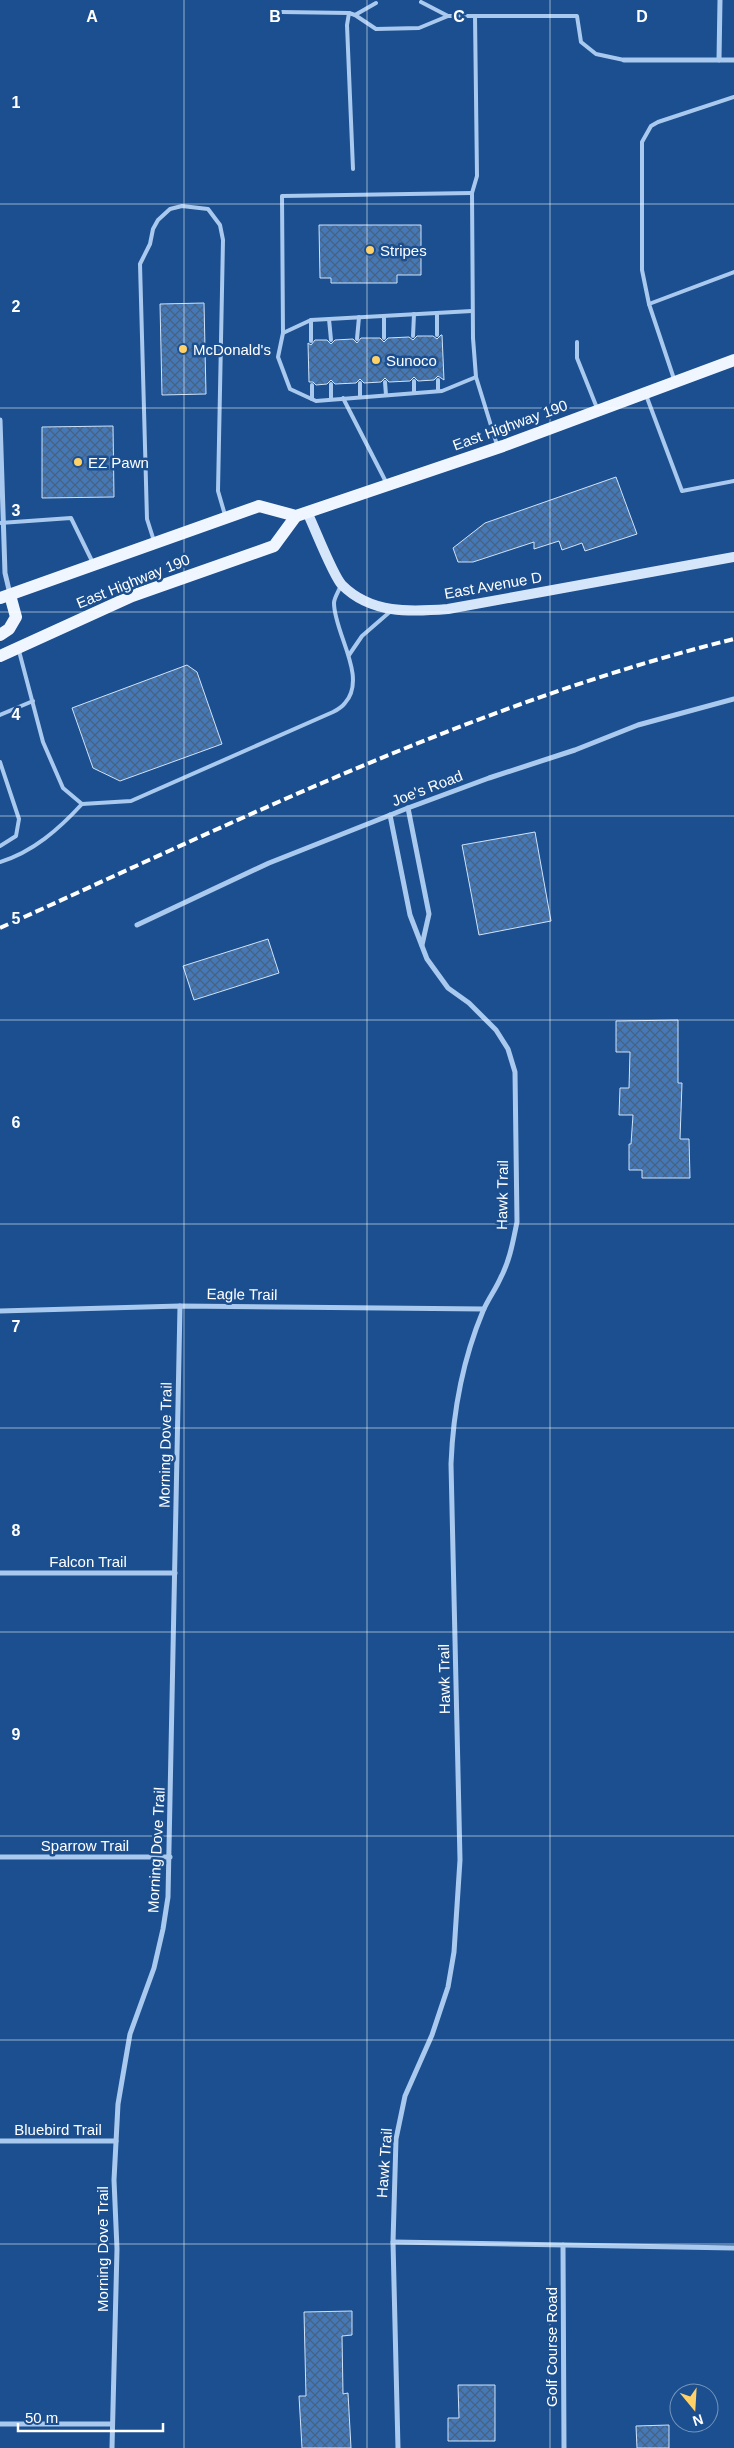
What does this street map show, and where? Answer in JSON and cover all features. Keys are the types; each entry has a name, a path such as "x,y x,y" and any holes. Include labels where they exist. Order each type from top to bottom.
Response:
{"main road":[{"name":"East Highway 190","path":"0,656 132,596 274,546 302,514 497,448 734,360"},
{"name":"East Highway 190","path":"5,596 259,506 302,514"},
{"name":"East Avenue D","path":"302,514 341,584 361,599 392,610 415,612 448,609 734,557"},
{"path":"0,635 10,629 16,617 5,596"}],"street":[{"path":"720,0 720,60"},
{"path":"624,60 734,60"},
{"path":"0,420 1,523 5,596"},
{"name":"Joe's Road","path":"137,924 269,863 408,808 638,726 734,699"},
{"path":"408,808 429,914 422,945"},
{"name":"Hawk Trail","path":"390,815 410,915 427,959 448,988 469,1002 496,1030 508,1049 516,1072 517,1222 510,1255 502,1276 484,1309 466,1361 452,1437 451,1464 460,1860 454,1952 448,1986 432,2035 403,2105 396,2139 394,2242 398,2448"},
{"name":"Eagle Trail","path":"0,1311 180,1306 484,1309"},
{"name":"Morning Dove Trail","path":"112,2448 117,2249 116,2141 123,2063 130,2034 154,1968 168,1897 180,1306"},
{"name":"Falcon Trail","path":"0,1573 175,1574"},
{"name":"Sparrow Trail","path":"0,1857 170,1857"},
{"name":"Bluebird Trail","path":"0,2141 116,2141"},
{"path":"394,2242 734,2248"},
{"name":"Golf Course Road","path":"563,2245 564,2448"},
{"path":"0,2424 112,2424"}],"lane":[{"path":"421,2 448,16"},
{"path":"355,15 376,3"},
{"path":"282,12 349,13 376,29 419,28 448,16 577,16 581,42 596,54 624,60"},
{"path":"349,13 353,169"},
{"path":"475,16 477,176 472,193 472,311 476,378 497,448"},
{"path":"675,382 649,304 642,270 642,142 651,126 658,122 734,97"},
{"path":"472,193 282,196 283,333 278,357 290,389 316,401 438,391 476,378"},
{"path":"155,543 147,519 140,264 158,220 170,209 182,206 208,209 220,225 223,240 218,491 226,518"},
{"path":"649,304 734,272"},
{"path":"283,333 311,320 472,311"},
{"path":"437,313 437,336"},
{"path":"413,336 414,314"},
{"path":"384,316 384,338"},
{"path":"357,339 359,317"},
{"path":"329,319 331,340"},
{"path":"311,320 311,341"},
{"path":"577,342 577,358 598,410"},
{"path":"438,380 438,391"},
{"path":"414,381 414,393"},
{"path":"385,382 386,395"},
{"path":"360,383 360,397"},
{"path":"330,384 331,399"},
{"path":"312,385 312,399"},
{"path":"645,393 682,491 734,482"},
{"path":"343,398 387,484"},
{"path":"1,523 72,518 94,565"},
{"path":"18,649 43,742 63,788 82,804 132,801 333,712 346,703 353,684 349,655 340,632 334,602 341,584"},
{"path":"349,655 362,636 392,610"},
{"path":"0,715 33,701"},
{"path":"0,762 19,819 16,836 0,846"},
{"path":"0,862 33,848 68,819 82,804"}],"building":[{"name":"Stripes","path":"319,225 421,225 421,275 397,275 397,283 331,283 331,278 320,278"},
{"name":"McDonald's","path":"204,303 206,394 162,395 160,304"},
{"name":"Sunoco","path":"441,335 444,380 438,376 434,380 418,381 414,377 410,381 389,382 385,378 381,382 364,383 360,379 356,383 335,384 331,380 327,384 316,385 313,382 309,382 308,343 311,345 315,340 327,340 331,344 335,340 353,339 357,343 361,338 380,338 384,342 388,338 409,337 413,340 417,336 433,336 437,339"},
{"name":"EZ Pawn","path":"113,426 114,497 42,498 42,427"},
{"path":"616,477 637,534 585,551 582,543 562,550 559,541 534,549 534,542 473,562 458,562 453,548 485,523"},
{"path":"187,665 197,672 222,744 120,781 93,768 72,708"},
{"path":"535,832 551,921 479,935 462,845"},
{"path":"268,939 279,973 194,1000 183,966"},
{"path":"678,1020 678,1083 682,1083 680,1139 689,1139 690,1178 642,1178 642,1170 629,1170 629,1144 631,1144 633,1115 619,1115 620,1088 629,1088 630,1052 616,1052 616,1021"},
{"path":"352,2311 352,2335 342,2336 343,2394 348,2393 351,2448 302,2448 299,2396 306,2396 304,2312"},
{"path":"458,2385 495,2385 495,2441 448,2441 448,2418 459,2418"},
{"path":"669,2425 669,2448 637,2448 636,2426"}],"railway":[{"path":"0,928 270,806 452,730 545,696 639,665 734,639"}],"place":[{"name":"Stripes","path":"370,250"},
{"name":"McDonald's","path":"183,349"},
{"name":"Sunoco","path":"376,360"},
{"name":"EZ Pawn","path":"78,462"}]}
